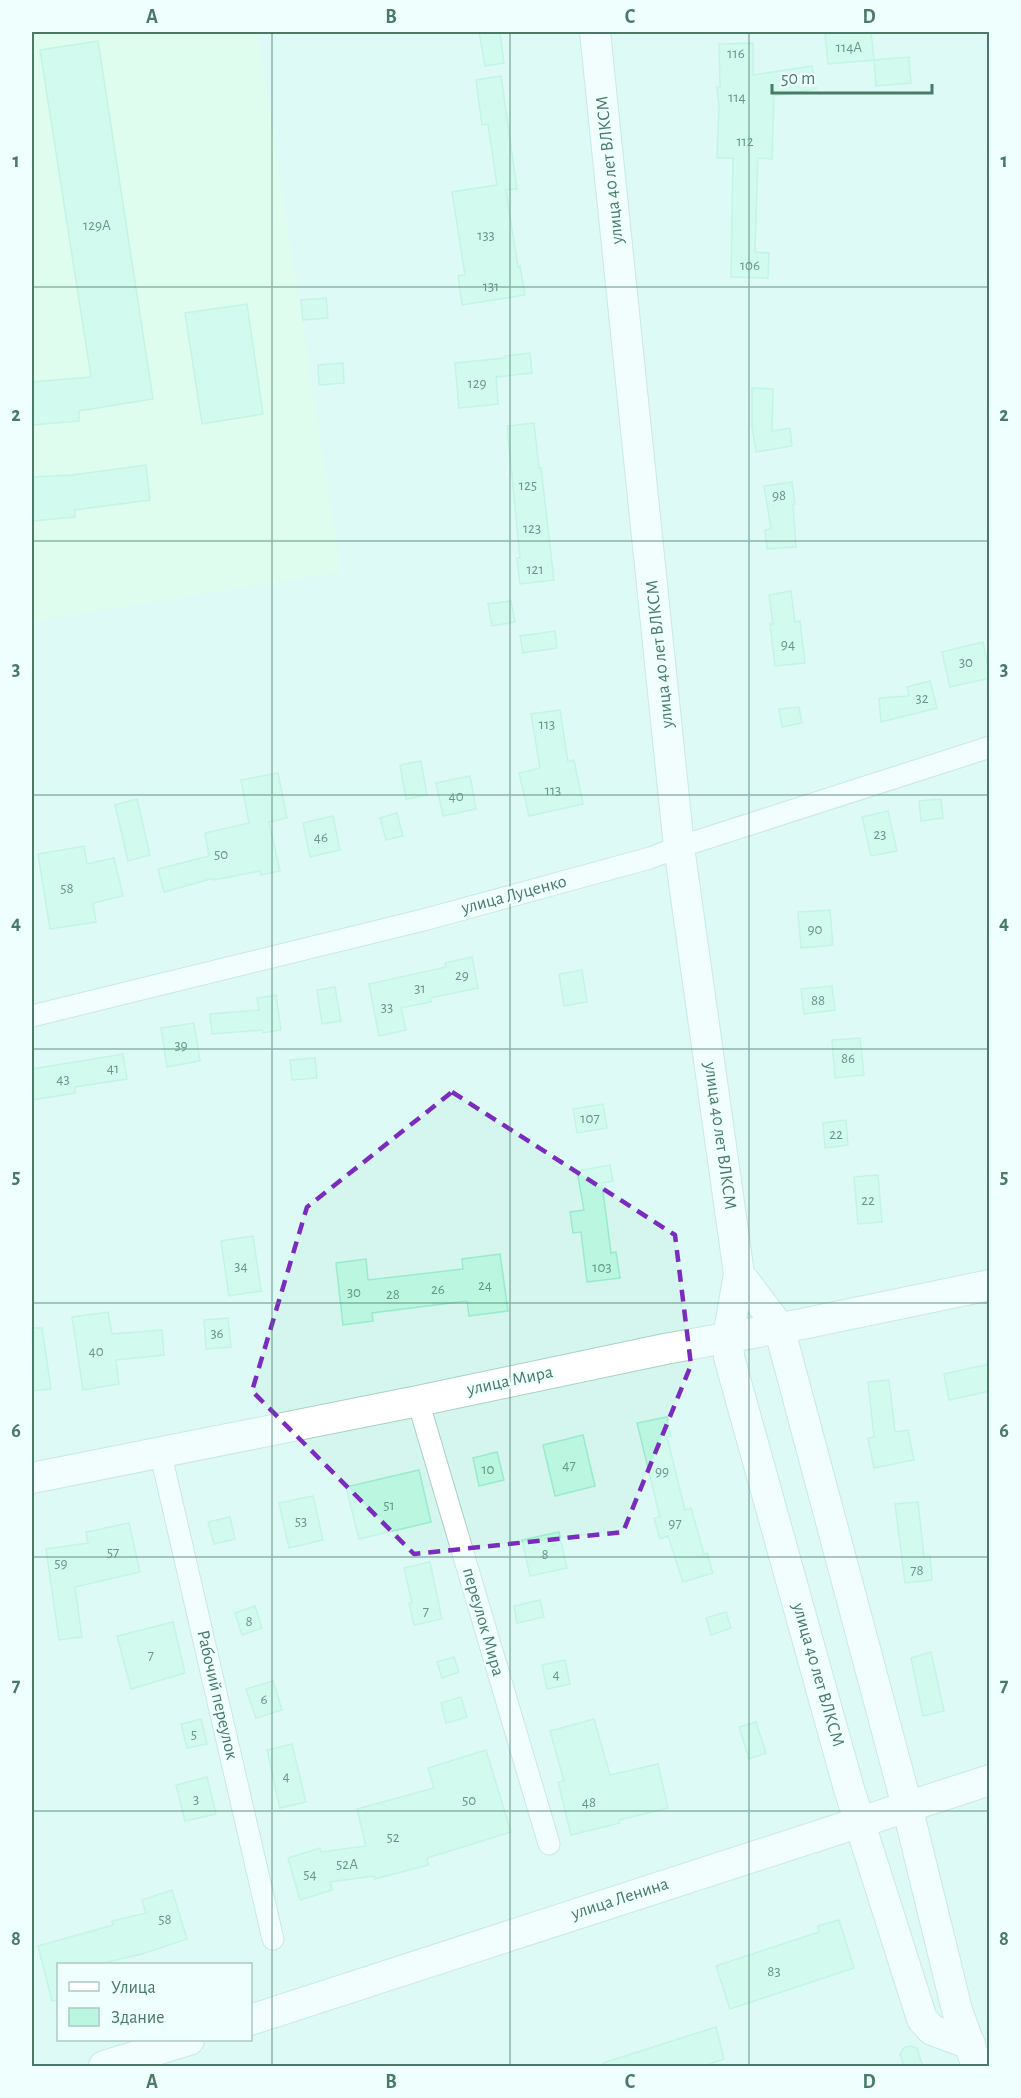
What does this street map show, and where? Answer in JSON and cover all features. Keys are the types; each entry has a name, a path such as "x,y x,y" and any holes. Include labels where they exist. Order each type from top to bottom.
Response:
{"street":[{"name":"улица 40 лет ВЛКСМ","path":"595,32 679,847 739,1274 728,1336 729,1357 860,1822 922,2019 932,2030 974,2055"},
{"name":"улица Луценко","path":"32,1016 427,919 650,858 990,747"},
{"name":"улица 40 лет ВЛКСМ","path":"739,1274 779,1327 907,1806 957,2010 974,2055"},
{"name":"улица Мира","path":"32,1478 990,1285"},
{"name":"переулок Мира","path":"418,1401 549,1844"},
{"name":"Рабочий переулок","path":"160,1451 273,1939"},
{"name":"улица Ленина","path":"252,2019 990,1780"},
{"path":"104,2067 186,2041"}],"highlighted area":[{"path":"452,1092 675,1235 691,1365 623,1532 414,1554 252,1391 307,1207"}],"shaded area":[{"path":"32,32 989,32 989,2066 32,2066"},
{"path":"32,32 257,32 341,572 32,621"}],"building":[{"path":"479,32 500,32 504,63 485,66"},
{"path":"871,32 874,60 828,64 825,34"},
{"path":"98,41 153,399 79,411 79,421 32,425 32,382 91,377 40,50"},
{"path":"753,43 753,75 812,66 816,89 774,96 772,159 758,158 755,252 769,253 768,278 731,277 733,158 717,158 719,44"},
{"path":"909,57 911,83 876,86 874,60"},
{"path":"501,76 517,189 506,190 518,267 520,266 525,295 462,305 458,276 465,275 452,192 497,185 488,124 482,125 476,80"},
{"path":"326,298 328,318 303,320 301,300"},
{"path":"247,304 263,414 202,424 185,313"},
{"path":"530,353 532,373 496,377 498,404 459,408 455,363"},
{"path":"343,363 344,383 319,385 318,365"},
{"path":"752,388 773,389 772,431 790,428 792,446 756,452 752,427"},
{"path":"534,423 554,580 520,584 517,558 520,558 507,426"},
{"path":"146,465 150,500 75,510 75,517 32,521 32,477 72,475"},
{"path":"792,482 796,547 767,549 765,530 771,529 764,486"},
{"path":"791,591 795,622 800,621 805,663 775,666 769,595"},
{"path":"511,601 515,622 492,626 488,604"},
{"path":"555,631 557,648 523,653 520,636"},
{"path":"983,642 990,678 950,687 942,652"},
{"path":"930,681 937,708 881,722 879,698 909,696 907,687"},
{"path":"799,707 802,723 782,727 779,709"},
{"path":"560,710 568,762 574,760 583,804 529,816 519,773 540,768 531,714"},
{"path":"421,761 427,795 406,799 400,765"},
{"path":"278,773 287,818 269,822 280,871 261,875 260,871 214,880 214,878 164,892 158,869 209,856 205,833 249,823 241,780"},
{"path":"470,776 476,809 443,816 436,783"},
{"path":"137,799 150,855 128,861 115,805"},
{"path":"941,799 943,818 921,821 919,801"},
{"path":"888,811 897,851 871,856 862,817"},
{"path":"397,813 403,836 386,840 380,818"},
{"path":"333,816 340,850 310,857 303,823"},
{"path":"84,846 87,864 114,858 123,896 93,903 96,922 50,929 38,854"},
{"path":"830,910 833,945 801,948 798,912"},
{"path":"472,957 478,988 430,998 431,1002 401,1008 406,1030 379,1036 369,984 446,967 445,963"},
{"path":"582,970 587,1002 564,1006 559,974"},
{"path":"832,986 835,1010 804,1014 801,989"},
{"path":"335,987 341,1021 322,1024 317,990"},
{"path":"276,995 281,1030 263,1033 262,1030 212,1034 210,1014 259,1010 257,998"},
{"path":"194,1023 200,1061 167,1067 161,1028"},
{"path":"860,1038 864,1075 835,1078 832,1040"},
{"path":"123,1054 127,1079 75,1087 75,1093 32,1100 32,1069"},
{"path":"315,1058 317,1078 292,1080 290,1060"},
{"path":"603,1104 607,1128 577,1133 573,1109"},
{"path":"846,1120 848,1145 825,1148 823,1123"},
{"path":"610,1165 613,1181 602,1183 611,1253 616,1252 620,1278 587,1282 581,1232 573,1233 570,1212 584,1210 577,1171"},
{"path":"878,1175 882,1222 858,1224 854,1177"},
{"path":"253,1236 261,1291 229,1296 221,1241"},
{"path":"500,1254 508,1311 469,1316 467,1301 372,1313 373,1321 343,1325 336,1263 366,1259 368,1280 463,1269 462,1259"},
{"path":"108,1312 112,1334 162,1330 164,1355 116,1360 119,1384 83,1390 72,1317"},
{"path":"228,1318 231,1347 206,1349 204,1320"},
{"path":"32,1328 42,1328 51,1389 32,1391"},
{"path":"990,1364 990,1391 949,1400 944,1374"},
{"path":"889,1380 895,1432 908,1430 914,1460 874,1468 868,1438 874,1437 868,1382"},
{"path":"667,1417 671,1436 667,1437 685,1510 691,1508 704,1554 707,1553 713,1573 683,1582 668,1536 660,1539 654,1518 660,1517 637,1423"},
{"path":"583,1435 595,1486 555,1496 543,1445"},
{"path":"497,1452 504,1480 479,1486 473,1458"},
{"path":"419,1470 431,1522 359,1539 346,1487"},
{"path":"313,1496 323,1540 289,1548 279,1503"},
{"path":"918,1502 924,1557 930,1556 932,1580 905,1583 895,1504"},
{"path":"230,1517 235,1539 214,1544 208,1522"},
{"path":"129,1523 140,1572 75,1587 82,1637 59,1640 46,1549 88,1543 86,1532"},
{"path":"559,1532 567,1568 530,1576 522,1540"},
{"path":"430,1562 442,1619 414,1625 409,1603 412,1603 404,1568"},
{"path":"540,1600 544,1617 517,1623 514,1606"},
{"path":"255,1606 262,1628 242,1635 235,1613"},
{"path":"726,1612 731,1628 711,1635 706,1618"},
{"path":"173,1622 185,1673 131,1689 117,1636"},
{"path":"931,1652 944,1711 923,1716 911,1658"},
{"path":"454,1657 459,1672 442,1678 437,1662"},
{"path":"565,1660 570,1684 547,1689 542,1665"},
{"path":"273,1681 282,1710 256,1718 246,1689"},
{"path":"461,1697 467,1717 446,1723 441,1703"},
{"path":"201,1719 207,1744 187,1748 181,1724"},
{"path":"594,1719 610,1775 658,1764 668,1808 571,1835 558,1782 564,1781 550,1731"},
{"path":"756,1722 766,1753 749,1759 739,1727"},
{"path":"292,1744 306,1802 280,1808 267,1750"},
{"path":"486,1750 511,1832 427,1858 428,1865 375,1879 374,1876 330,1882 332,1890 300,1900 288,1858 320,1848 321,1852 366,1846 357,1809 434,1788 428,1768"},
{"path":"207,1777 216,1814 185,1821 176,1785"},
{"path":"172,1890 187,1939 107,1963 57,1963 57,2000 52,2001 38,1946 113,1925 112,1921 146,1913 142,1900"},
{"path":"839,1920 854,1968 730,2009 716,1966 819,1932 818,1926"},
{"path":"716,2027 724,2059 701,2067 604,2067 603,2063"},
{"path":"910,2046 917,2048 923,2067 904,2067 900,2054 904,2048"}]}
